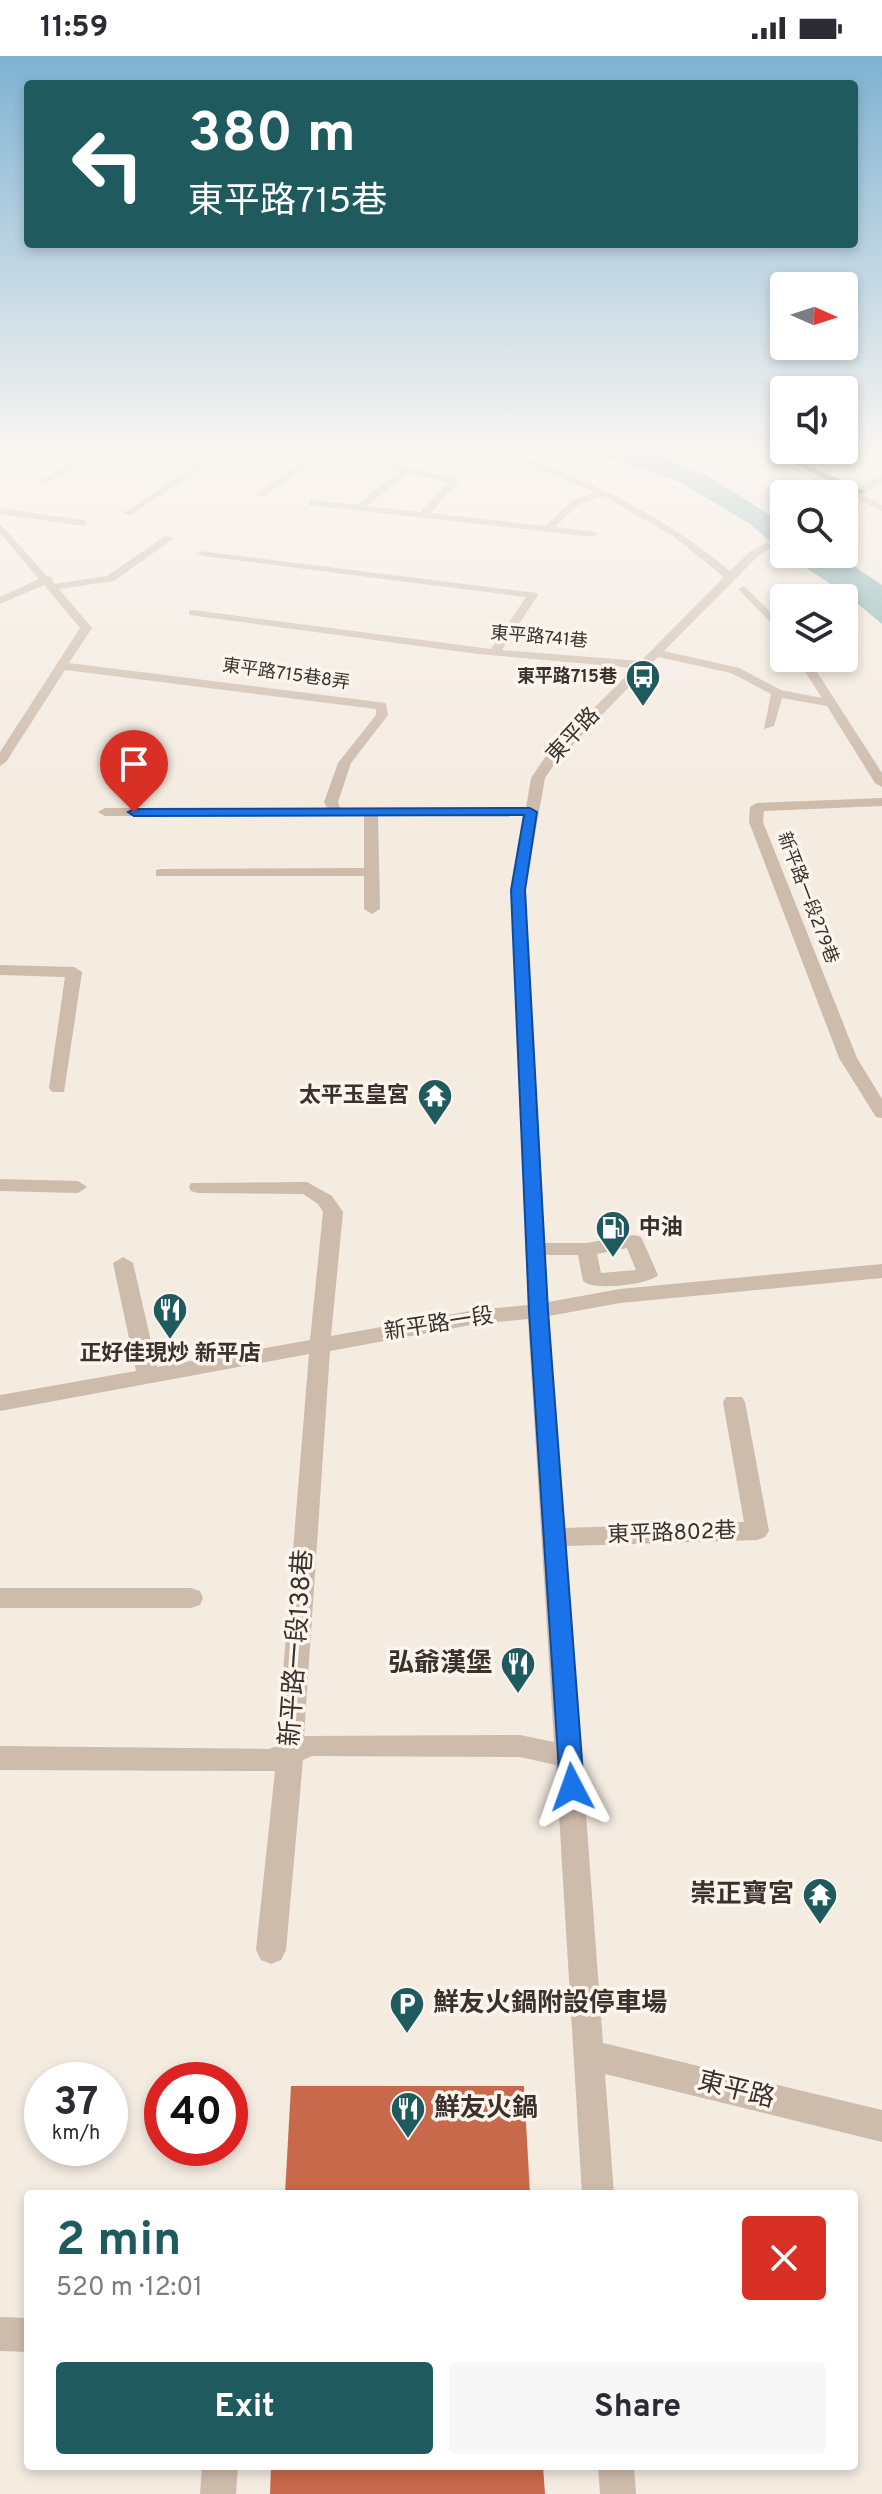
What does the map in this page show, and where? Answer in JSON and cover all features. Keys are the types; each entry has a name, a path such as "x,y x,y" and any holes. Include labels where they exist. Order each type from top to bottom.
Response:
{"street":[{"path":"0,762 5,747 86,628 33,563"},
{"path":"0,601 51,583 110,579 133,563"},
{"path":"280,563 533,595 495,652"},
{"path":"700,563 704,572 728,579"},
{"path":"714,563 728,579"},
{"name":"東平路","path":"598,2190 538,1311 518,890 538,778 551,759 745,563"},
{"path":"744,589 770,618"},
{"name":"東平路741巷","path":"193,613 495,652 643,665"},
{"path":"656,653 735,670 777,693 833,704"},
{"name":"東平路715巷8弄","path":"63,666 382,706 382,715 345,763 331,802 336,814"},
{"path":"811,672 882,783"},
{"path":"768,726 777,693"},
{"name":"新平路一段279巷","path":"882,802 757,807 756,822 848,1058 882,1113"},
{"path":"105,812 530,812"},
{"path":"371,813 372,909"},
{"path":"161,873 371,872"},
{"path":"0,970 74,972 58,1088"},
{"path":"0,1185 78,1187"},
{"name":"新平路一段138巷","path":"198,1187 307,1188 325,1200 333,1212 320,1345 290,1753 271,1950"},
{"path":"536,1249 586,1249 634,1241 648,1275 593,1281 586,1249"},
{"path":"608,1245 617,1279"},
{"path":"123,1263 148,1376"},
{"name":"新平路一段","path":"0,1403 476,1317 538,1311 620,1296 882,1271"},
{"name":"東平路802巷","path":"554,1537 757,1531 734,1402"},
{"path":"0,1598 191,1598"},
{"path":"0,1758 270,1761 311,1745 520,1746 570,1757"},
{"name":"東平路","path":"589,2055 882,2126"},
{"path":"0,2334 24,2335"},
{"path":"218,2494 220,2470"},
{"path":"616,2470 618,2494"}],"water":[{"path":"806,568 857,568 882,585 882,624 858,604 858,584 831,584"}],"building":[{"name":"鮮友火鍋","path":"291,2086 524,2086 530,2190 285,2190"},
{"path":"271,2470 543,2470 545,2494 270,2494"}],"place":[{"name":"東平路715巷","path":"643,708"},
{"name":"太平玉皇宮","path":"435,1127"},
{"name":"中油","path":"613,1259"},
{"name":"正好佳現炒 新平店","path":"170,1341"},
{"name":"弘爺漢堡","path":"518,1695"},
{"name":"崇正寶宮","path":"820,1926"},
{"name":"鮮友火鍋附設停車場","path":"407,2035"},
{"name":"鮮友火鍋","path":"408,2140"}],"route":[{"path":"134,812 530,812 518,890 538,1311 572,1787"}]}
